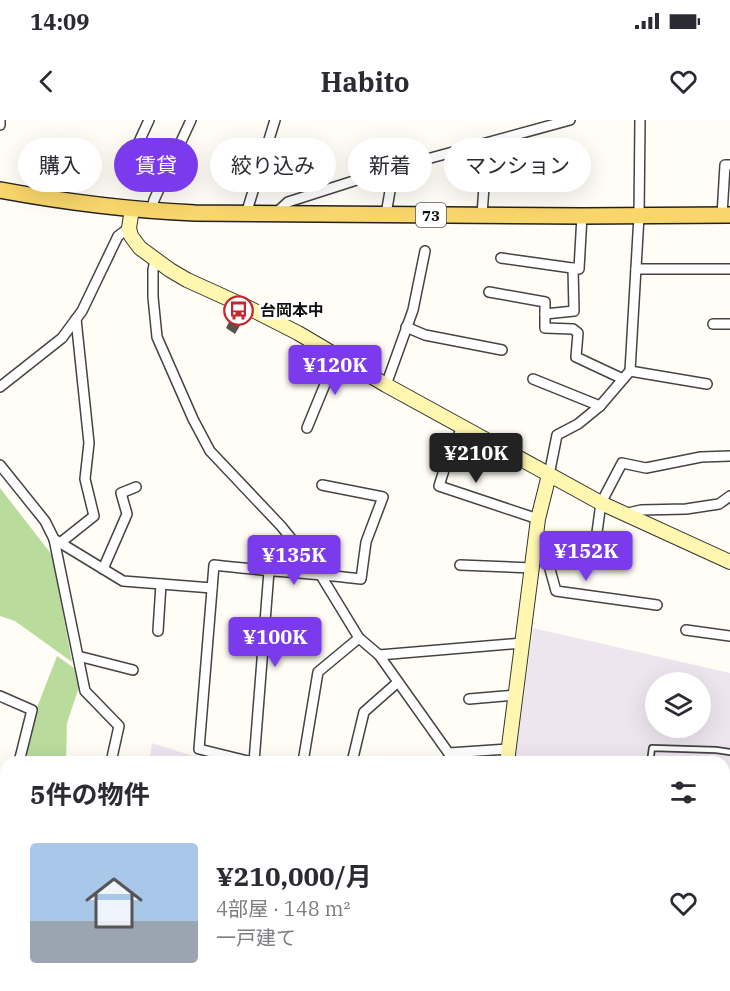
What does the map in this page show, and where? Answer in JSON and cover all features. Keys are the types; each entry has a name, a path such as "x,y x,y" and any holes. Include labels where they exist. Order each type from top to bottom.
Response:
{"main road":[{"name":"73","path":"0,190 87,204 151,211 246,214 726,215"}],"street":[{"path":"0,120 0,125"},
{"path":"140,138 148,120"},
{"path":"183,138 191,120"},
{"path":"246,214 275,120"},
{"path":"505,138 570,120"},
{"path":"449,753 508,755 538,519 557,435 578,424 600,406 630,371 639,216 640,120"},
{"path":"726,215 726,165 730,165"},
{"path":"275,214 288,202 348,183"},
{"path":"151,211 158,192"},
{"path":"386,214 390,192"},
{"path":"482,215 484,192"},
{"path":"132,209 129,228 131,236 155,260 170,270 279,323 601,503 730,562"},
{"path":"501,258 579,269 582,216"},
{"path":"0,387 62,339 82,311 118,236 129,228"},
{"path":"386,384 413,310 425,251"},
{"path":"155,260 153,297 157,337 210,452 281,526 320,574 360,638 379,655 451,756"},
{"path":"545,314 574,311 573,268"},
{"path":"636,269 730,269"},
{"path":"489,292 545,302 545,327 573,329 578,333 576,357 624,379"},
{"path":"57,541 94,516 85,479 89,443 76,319"},
{"path":"713,324 730,324"},
{"path":"406,327 425,335 502,350"},
{"path":"307,428 335,354"},
{"path":"630,371 707,384"},
{"path":"533,379 600,406"},
{"path":"462,427 444,470 440,486 538,519"},
{"path":"595,547 601,503 622,463 646,468 701,457 730,456"},
{"path":"0,465 45,521 57,541 85,691 119,726 112,756"},
{"path":"228,756 199,749 214,565 361,579 366,542 383,497 322,485"},
{"path":"103,569 127,514 120,493 136,487"},
{"path":"624,514 641,510 686,509 719,504 730,494"},
{"path":"57,541 123,581 212,588"},
{"path":"534,551 546,555 556,591 657,605"},
{"path":"460,564 532,568"},
{"path":"253,756 268,571"},
{"path":"158,631 161,584"},
{"path":"686,630 730,636"},
{"path":"304,756 318,672 360,638"},
{"path":"379,655 522,643"},
{"path":"78,656 133,670"},
{"path":"353,756 364,712 399,682"},
{"path":"469,699 515,695"},
{"path":"0,696 32,710 20,756"}],"lane":[{"path":"651,756 652,748 730,752"}],"shaded area":[{"path":"533,628 730,673 730,756 516,756"},
{"path":"152,743 193,756 150,756"}],"green space":[{"path":"0,488 52,555 72,662 15,621 0,616"},
{"path":"57,656 74,668 79,687 67,723 66,756 26,756 38,705"}],"building":[{"path":"231,318 241,324 235,334 226,328"}],"place":[{"name":"台岡本中","path":"239,310"}]}
